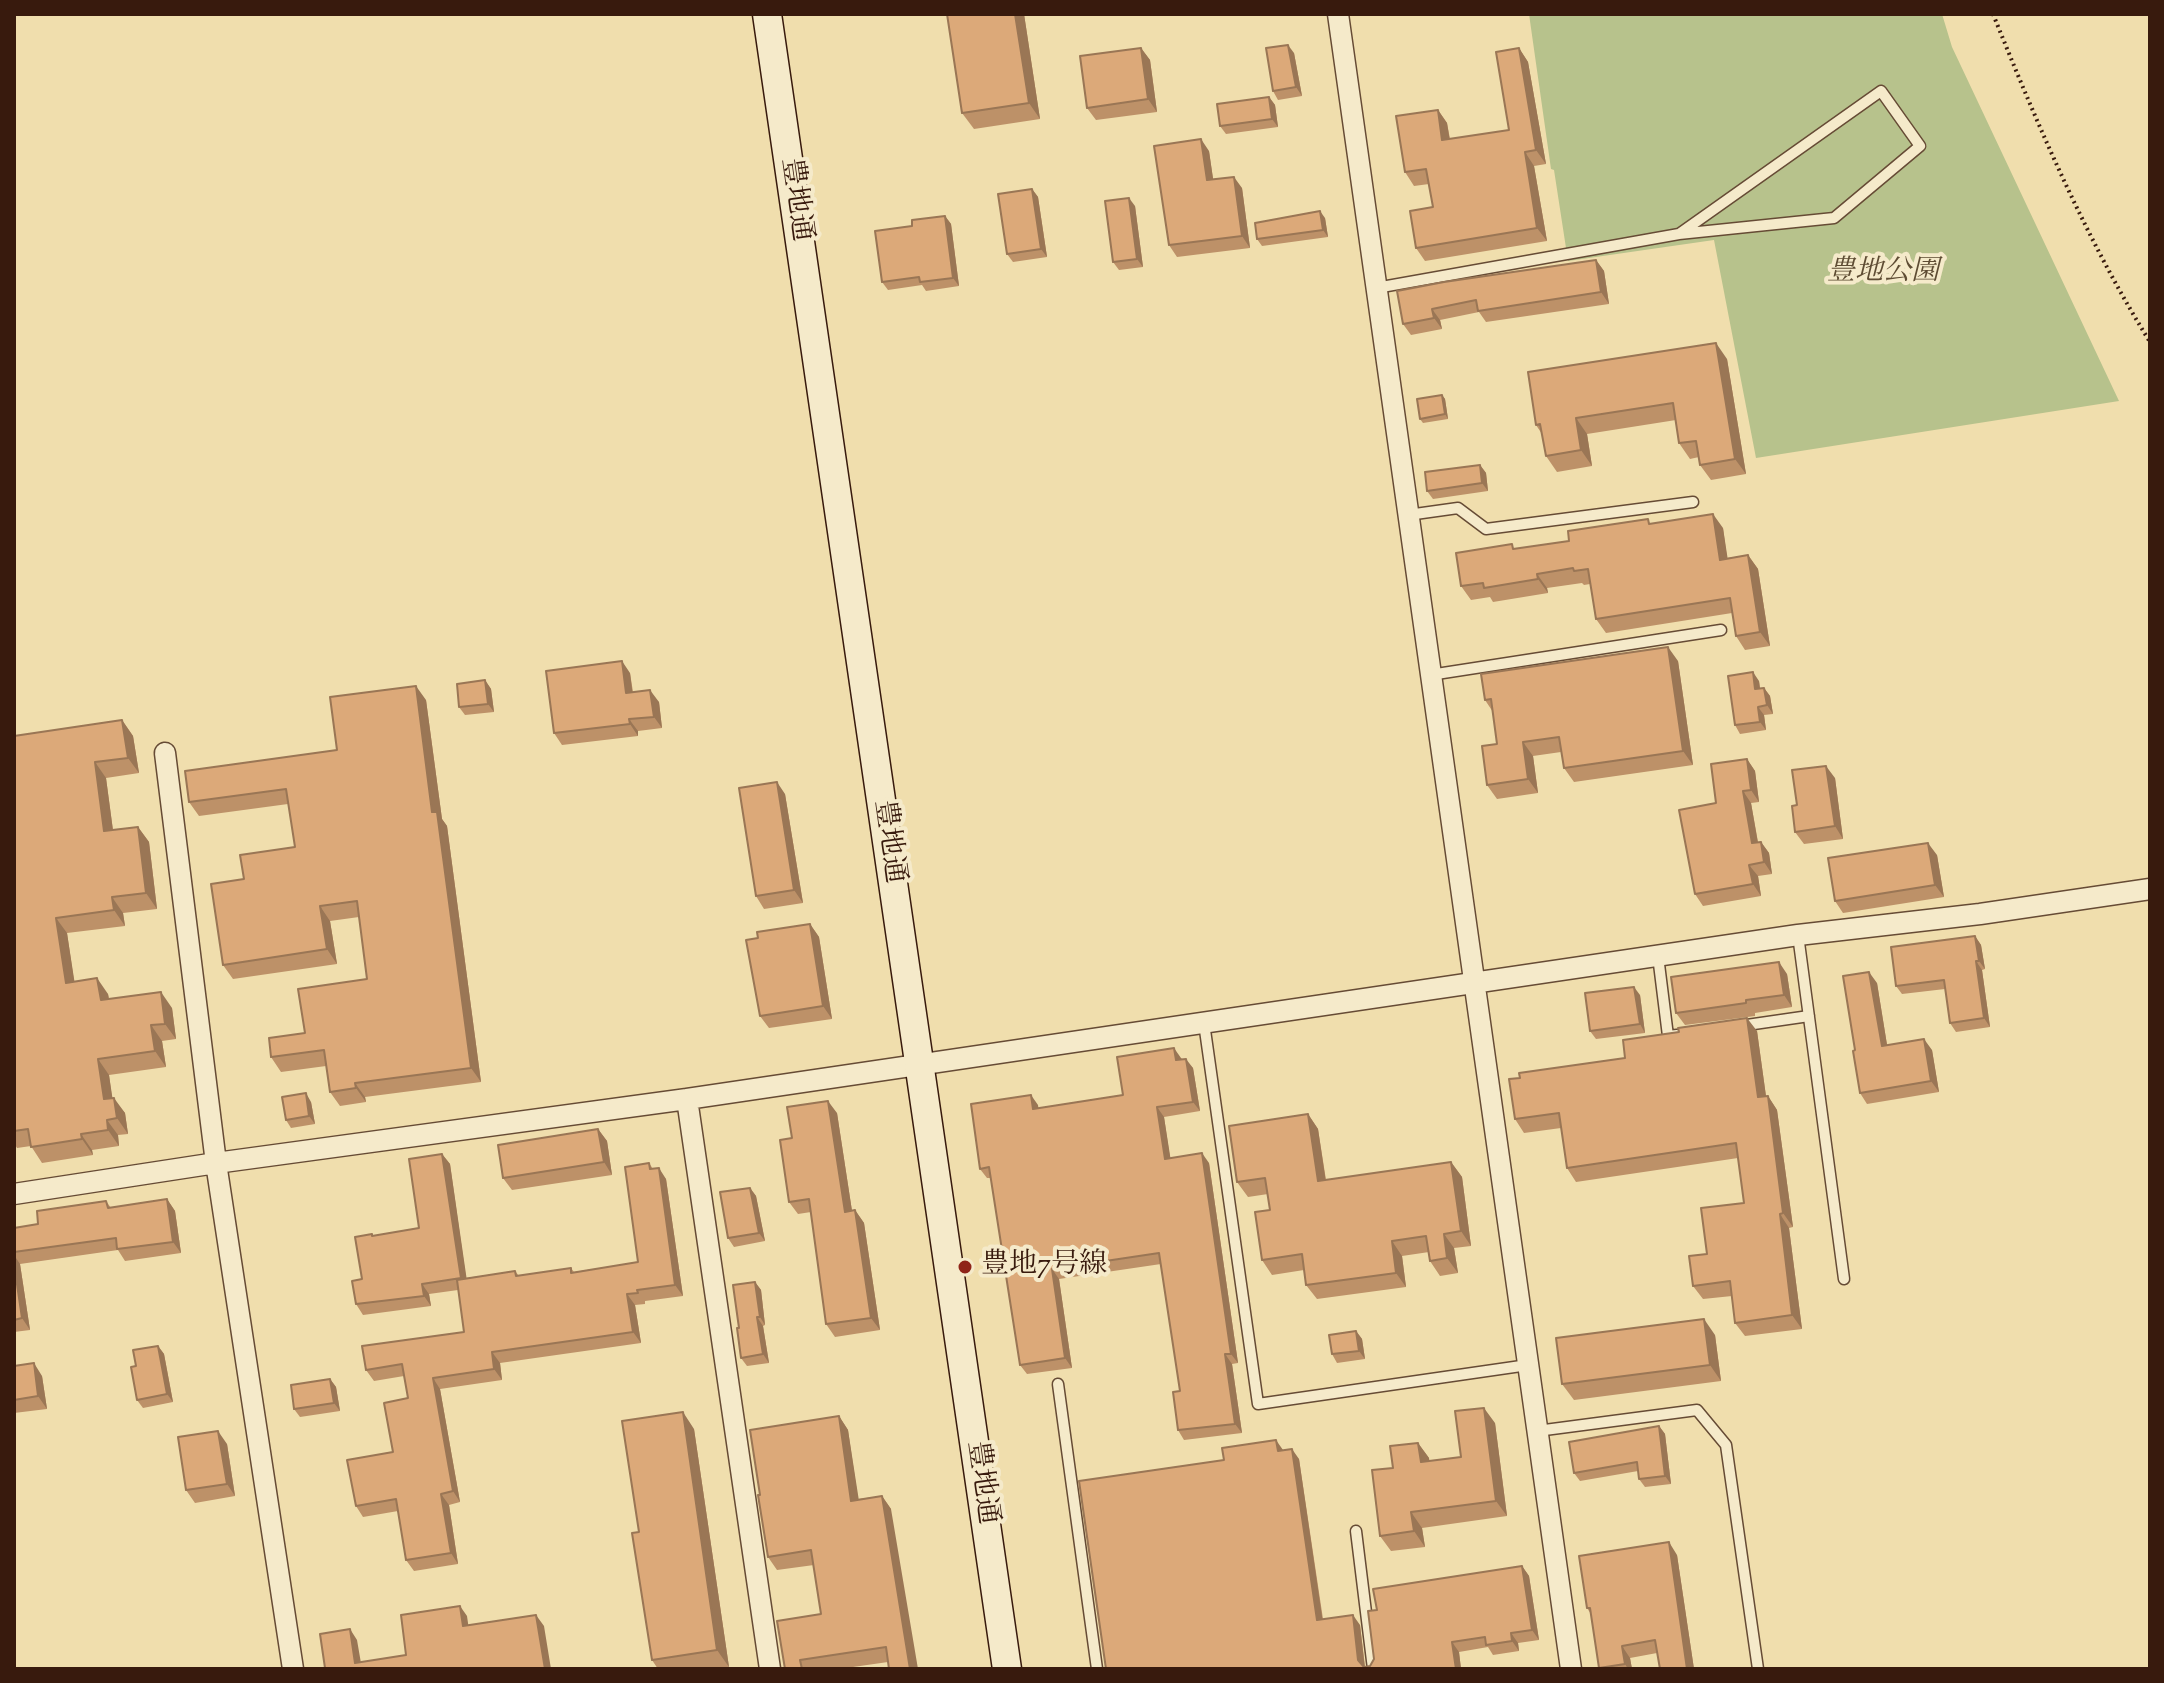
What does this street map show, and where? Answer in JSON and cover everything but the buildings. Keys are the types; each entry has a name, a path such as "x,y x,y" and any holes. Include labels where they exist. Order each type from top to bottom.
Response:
{"main road":[{"name":"豊地通","path":"767,14 1007,1669"}],"street":[{"path":"1338,14 1571,1669"},
{"path":"165,753 216,1163 293,1669"},
{"path":"14,1194 216,1163 687,1099 1798,935 1980,914 2150,889"},
{"path":"687,1099 770,1669"}],"lane":[{"path":"1376,288 1679,234 1834,218 1920,146 1881,91 1679,234"},
{"path":"1408,515 1458,508 1486,529 1693,502"},
{"path":"1430,675 1721,630"},
{"path":"1798,935 1844,1279"},
{"path":"1658,956 1668,1036 1684,1034"},
{"path":"1731,1027 1809,1016"},
{"path":"1204,1023 1258,1404 1528,1365"},
{"path":"1058,1384 1097,1669"},
{"path":"1537,1431 1697,1410 1726,1445 1758,1669"},
{"path":"1356,1531 1373,1669"}],"path":[{"path":"1993,14 2071,194 2123,297 2150,342"}],"green space":[{"name":"豊地公園","path":"1529,14 1942,14 1952,47 2119,401 1756,458 1714,240 1568,261 1554,170 1551,169"}],"place":[{"name":"豊地7号線","path":"965,1267"}]}
